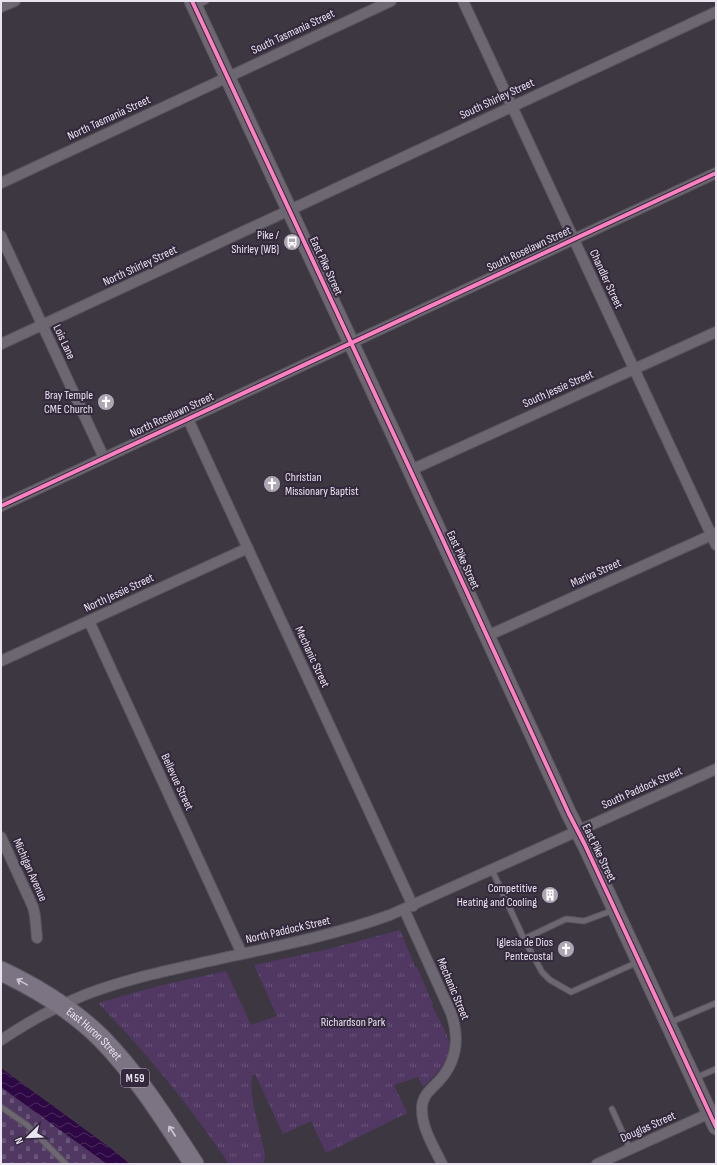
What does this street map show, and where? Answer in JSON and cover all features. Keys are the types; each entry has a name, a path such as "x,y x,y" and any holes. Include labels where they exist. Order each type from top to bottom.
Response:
{"highway":[{"name":"M 59","path":"1,971 30,986 61,1005"},
{"name":"East Huron Street","path":"61,1005 101,1038 129,1069 156,1106 194,1164"}],"street":[{"path":"1,7 15,1"},
{"name":"South Tasmania Street","path":"227,77 391,1"},
{"name":"Chandler Street","path":"462,1 634,370 714,534 716,545"},
{"name":"East Pike Street","path":"197,3 227,77 713,1120"},
{"name":"South Shirley Street","path":"289,210 716,12"},
{"name":"North Tasmania Street","path":"1,183 227,77"},
{"name":"South Roselawn Street","path":"351,343 716,173"},
{"name":"North Shirley Street","path":"1,344 289,210"},
{"name":"Lois Lane","path":"1,236 104,458"},
{"name":"South Jessie Street","path":"411,470 716,332"},
{"name":"North Roselawn Street","path":"1,506 351,343"},
{"name":"Mechanic Street","path":"188,419 248,548 408,907 451,1013 456,1031 456,1044 452,1062 446,1072 426,1095 422,1106 423,1122 442,1164"},
{"name":"Mariva Street","path":"488,636 714,534"},
{"name":"North Jessie Street","path":"1,661 248,548"},
{"name":"Bellevue Street","path":"89,621 242,954"},
{"name":"South Paddock Street","path":"578,831 716,769"},
{"name":"North Paddock Street","path":"1,1040 61,1005 91,993 134,979 315,938 376,920 578,831"},
{"name":"Michigan Avenue","path":"1,837 34,910 37,938"},
{"name":"Douglas Street","path":"597,1164 630,1149 713,1120"}],"lane":[{"path":"492,870 524,939 542,972 550,980 571,992 639,961"},
{"path":"524,939 566,919 584,921 615,909"},
{"path":"668,1023 716,1003"},
{"path":"694,1079 716,1069"},
{"path":"1,1107 27,1124 66,1164"},
{"path":"612,1109 630,1149"}],"green space":[{"name":"Richardson Park","path":"400,930 415,967 417,967 433,1004 432,1005 448,1037 448,1055 442,1067 423,1087 418,1077 394,1085 407,1113 326,1153 311,1121 283,1134 255,1074 252,1076 251,1085 265,1156 263,1164 229,1164 199,1121 167,1080 134,1041 98,1003 158,986 226,971 251,1025 277,1016 254,965 329,949"},
{"path":"1,1087 107,1164 1,1164"}],"water":[{"path":"1,1068 130,1164 107,1164 1,1087"}],"cycle path":[{"path":"192,1 569,814 585,845 716,1127"},
{"path":"1,506 716,173"}],"place":[{"name":"Pike / Shirley (WB)","path":"292,242"},
{"name":"Bray Temple CME Church","path":"106,402"},
{"name":"Christian Missionary Baptist","path":"272,484"},
{"name":"Competitive Heating and Cooling","path":"550,895"},
{"name":"Iglesia de Dios Pentecostal","path":"566,949"}]}
